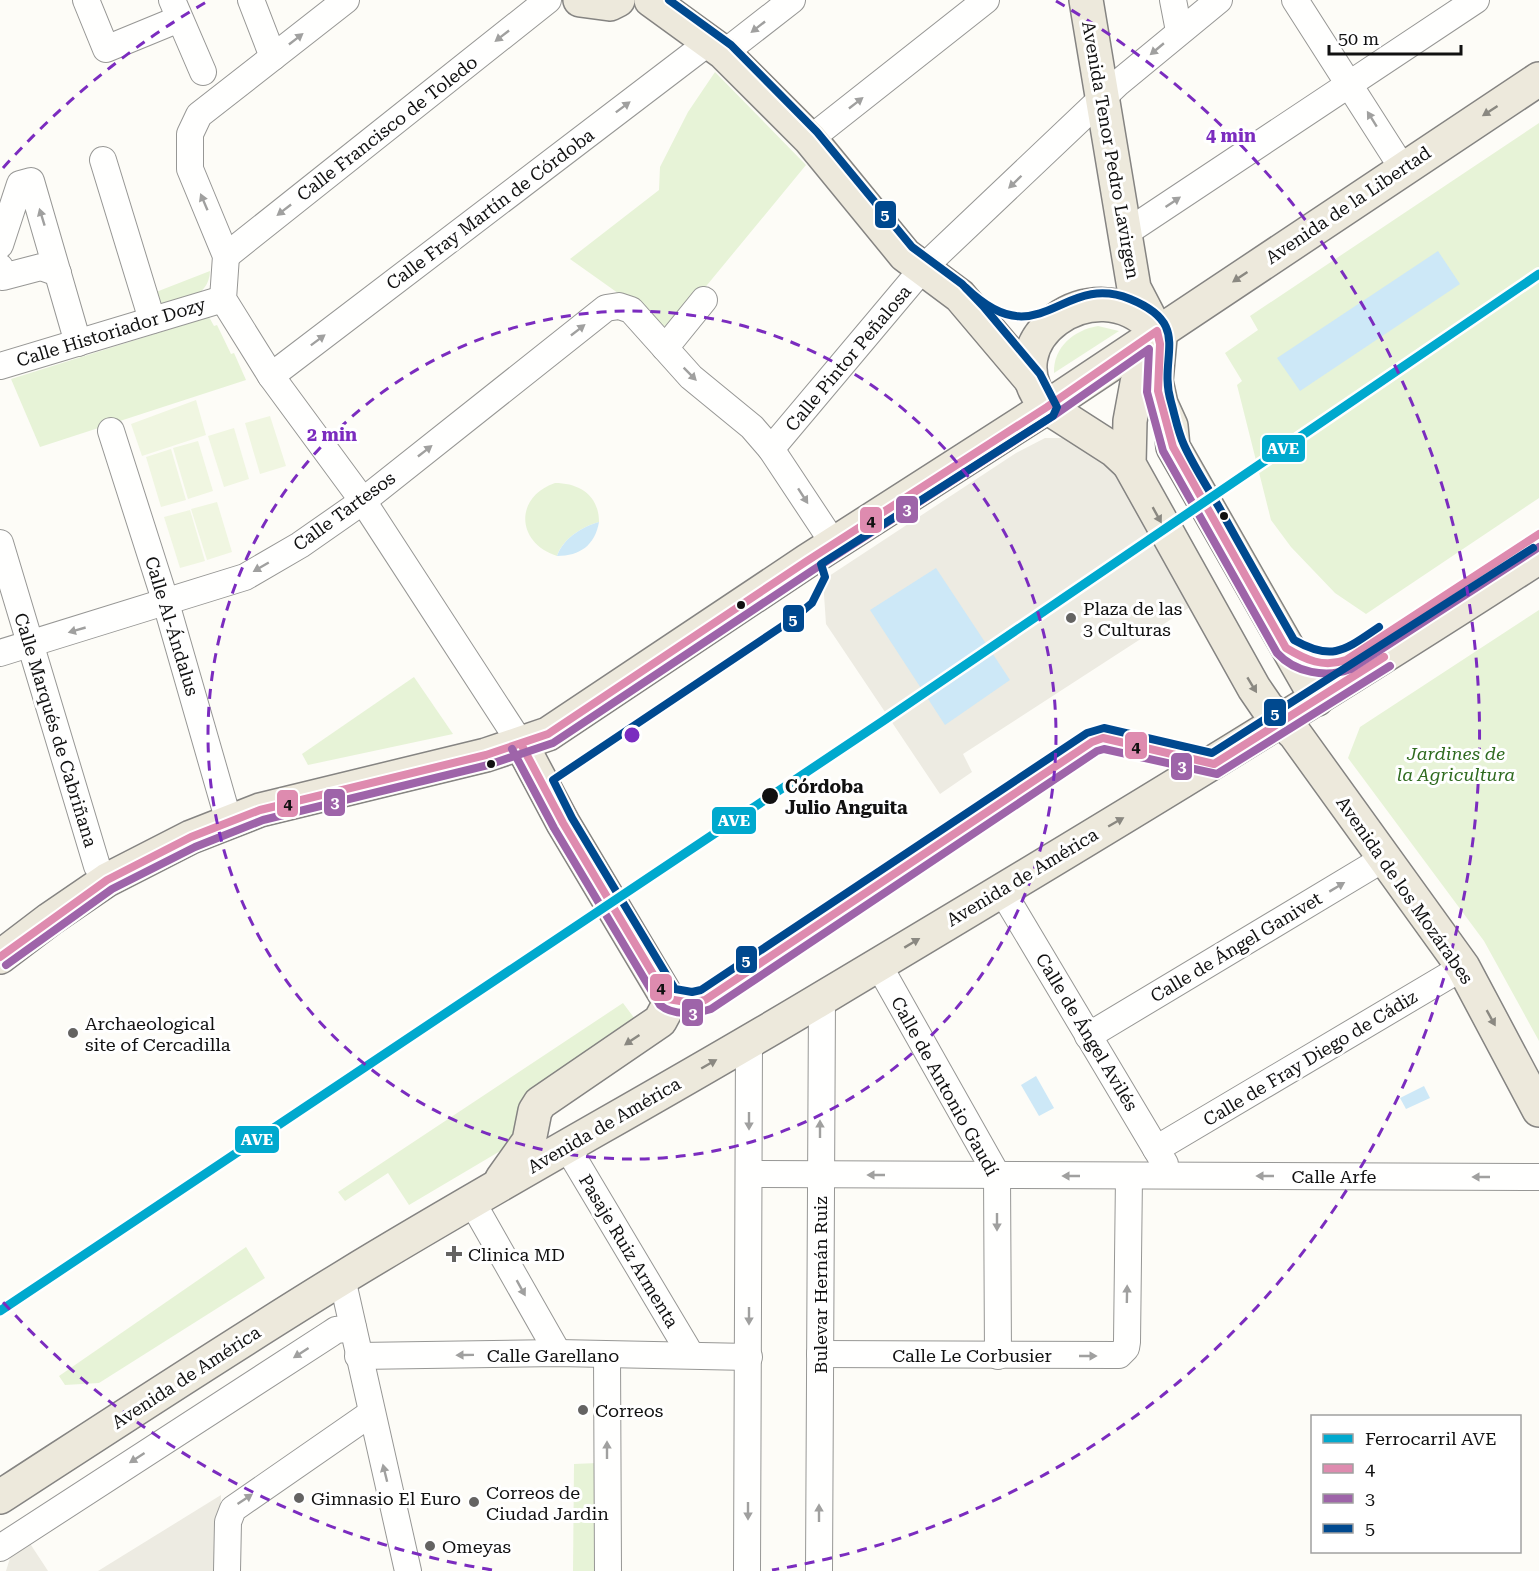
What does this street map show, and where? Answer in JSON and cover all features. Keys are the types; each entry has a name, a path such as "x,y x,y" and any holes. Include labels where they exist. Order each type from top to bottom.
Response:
{"main road":[{"path":"580,0 610,4 618,0"},
{"path":"651,0 717,48 810,139 905,255 924,267 975,313 1039,394 1114,450 1129,464"},
{"name":"Avenida Tenor Pedro Lavirgen","path":"1083,2 1110,261 1110,274 1093,304"},
{"name":"Avenida de la Libertad","path":"0,956 107,880 191,837 271,808 521,744 549,734 834,544 1039,394 1157,331 1539,79"},
{"name":"Avenida Tenor Pedro Lavirgen","path":"1094,105 1134,288 1157,331"},
{"path":"975,313 1011,327 1030,327 1049,323 1062,315 1093,304 1124,307 1144,318 1157,331 1161,345 1156,381 1161,404 1171,426 1173,447"},
{"path":"1039,394 1034,349 1049,323"},
{"path":"1129,464 1130,421 1141,370 1157,331"},
{"path":"1039,394 1070,413 1130,421 1150,429 1173,447 1317,699"},
{"name":"Avenida de los Mozárabes","path":"1129,464 1254,688 1319,767 1383,860 1463,967 1539,1110"},
{"path":"1286,648 1318,664 1333,665 1347,660 1539,534"},
{"name":"Avenida de América","path":"0,1497 342,1278 484,1193 822,999 1001,889 1282,722 1539,557"},
{"name":"Avenida de América","path":"484,1193 529,1141 535,1111 540,1103 660,1021 667,1008 668,999 563,823 521,744"}],"street":[{"path":"86,0 106,49 176,9 203,72"},
{"path":"251,0 273,57"},
{"path":"346,0 199,115 190,134 190,169 226,256 223,299 272,376 363,501 521,744"},
{"name":"Calle Francisco de Toledo","path":"226,256 548,0"},
{"name":"Calle Fray Martín de Córdoba","path":"272,376 717,48 792,0"},
{"path":"810,139 986,0"},
{"path":"1173,0 1179,31"},
{"name":"Calle Pintor Peñalosa","path":"771,449 924,267 1094,105 1179,31 1219,0"},
{"path":"1295,0 1403,169"},
{"path":"1124,234 1474,0"},
{"path":"104,160 152,320"},
{"path":"0,245 20,184 31,181 78,342"},
{"path":"0,267 3,277 41,267 58,273"},
{"name":"Calle Historiador Dozy","path":"0,366 223,299"},
{"path":"704,300 665,348 692,377 752,427 771,449 834,544"},
{"name":"Calle Tartesos","path":"0,653 245,577 300,545 363,501 606,308 618,306 632,310 665,348"},
{"name":"Calle Al-Ándalus","path":"111,431 166,603 229,822"},
{"name":"Calle Marqués de Cabriñana","path":"0,543 98,866 107,880"},
{"name":"Calle de Ángel Ganivet","path":"1088,1036 1383,860"},
{"name":"Calle de Ángel Avilés","path":"1001,889 1172,1176"},
{"name":"Calle de Antonio Gaudí","path":"878,964 997,1175 998,1356"},
{"name":"Calle de Fray Diego de Cádiz","path":"1129,1176 1148,1165 1156,1149 1463,967"},
{"name":"Bulevar Hernán Ruiz","path":"819,1571 822,999"},
{"path":"747,1571 749,1041"},
{"name":"Pasaje Ruiz Armenta","path":"567,1147 691,1355"},
{"name":"Calle Arfe","path":"749,1174 1539,1177"},
{"name":"Calle Le Corbusier","path":"820,1354 1112,1356 1123,1352 1127,1342 1129,1176"},
{"path":"484,1193 558,1353"},
{"path":"342,1278 370,1414 408,1571"},
{"path":"0,1548 336,1330 353,1328"},
{"name":"Calle Garellano","path":"358,1356 558,1353 748,1357"},
{"path":"607,1355 608,1571"},
{"path":"227,1571 228,1522 233,1509 370,1414"}],"green space":[{"path":"715,72 806,165 670,330 570,259 659,190 660,167 688,112"},
{"path":"1539,123 1539,498 1366,614 1335,593 1291,547 1271,520 1237,385 1242,381 1225,353 1258,330 1250,316"},
{"path":"210,271 205,287 200,292 185,300 161,307 156,292"},
{"path":"209,317 214,326 217,325 231,354 234,353 246,380 40,447 11,379"},
{"path":"1098,326 1119,331 1054,373 1057,355 1067,341 1081,331"},
{"path":"196,400 206,435 142,456 131,424"},
{"path":"270,416 286,466 260,474 245,423"},
{"path":"234,428 249,479 224,487 208,436"},
{"path":"198,441 213,491 188,499 173,448"},
{"path":"171,449 186,500 161,507 146,457"},
{"path":"555,483 572,485 586,492 596,505 599,522 574,534 557,556 543,550 534,541 525,520 532,498"},
{"path":"217,502 232,552 207,560 191,509"},
{"path":"190,510 205,561 180,568 164,517"},
{"name":"Jardines de la Agricultura","path":"1539,610 1539,1041 1484,941 1348,758 1360,727"},
{"path":"414,677 453,734 308,765 302,754"},
{"path":"623,1003 638,1023 520,1104 512,1144 409,1205 388,1173 345,1201 338,1192"},
{"path":"246,1247 265,1278 99,1383 65,1385 59,1376"},
{"path":"597,1463 597,1571 573,1571 574,1464"}],"shaded area":[{"name":"Plaza de las 3 Culturas","path":"1045,438 1078,441 1108,459 1190,607 963,754 972,772 940,794 826,624 823,580 1016,453"},
{"path":"221,1495 219,1571 98,1571"},
{"path":"29,1542 48,1571 6,1571 10,1558"}],"water":[{"path":"1438,251 1460,284 1300,391 1277,358"},
{"path":"599,522 594,537 585,548 573,554 557,556 574,534"},
{"path":"936,568 1010,680 945,725 870,610"},
{"path":"1036,1076 1054,1108 1039,1116 1021,1085"},
{"path":"1424,1086 1430,1098 1406,1109 1400,1098"}],"rail line":[{"name":"AVE","path":"0,1311 883,721 1539,274"}],"transit line":[{"name":"5","path":"669,0 731,45 817,132 912,247 962,284 983,306 1040,374 1057,407 1053,416 821,564 825,577 812,603 793,619 553,780 572,818 675,989 692,992 701,990 1087,733 1104,728 1212,753 1533,548"},
{"name":"5","path":"966,288 991,308 1013,316 1032,315 1086,295 1106,293 1130,299 1150,309 1161,320 1167,331 1168,385 1184,445 1294,640 1307,647 1329,652 1347,647 1379,627"},
{"name":"4","path":"0,957 107,880 191,837 260,810 486,755 548,734 807,561 1047,407 1157,331 1160,344 1158,391 1173,447 1286,648 1293,652 1315,662 1330,663 1346,660 1539,534"},
{"name":"3","path":"6,965 112,889 195,847 263,820 488,765 553,743 813,570 1053,416 1149,349 1147,392 1163,451 1277,653 1293,665 1321,673 1351,669 1539,547"},
{"name":"4","path":"521,744 563,823 668,999 692,1003 705,1000 1092,742 1103,738 1214,764 1384,657"},
{"name":"3","path":"512,749 554,828 660,1005 671,1011 692,1013 711,1009 1097,751 1104,749 1217,774 1390,666"}],"place":[{"name":"Plaza de las 3 Culturas","path":"1071,618"},
{"name":"Córdoba Julio Anguita","path":"770,796"},
{"name":"Archaeological site of Cercadilla","path":"73,1033"},
{"name":"Clinica MD","path":"454,1254"},
{"name":"Correos","path":"583,1410"},
{"name":"Gimnasio El Euro","path":"299,1498"},
{"name":"Correos de Ciudad Jardin","path":"474,1502"},
{"name":"Omeyas","path":"430,1546"}]}
